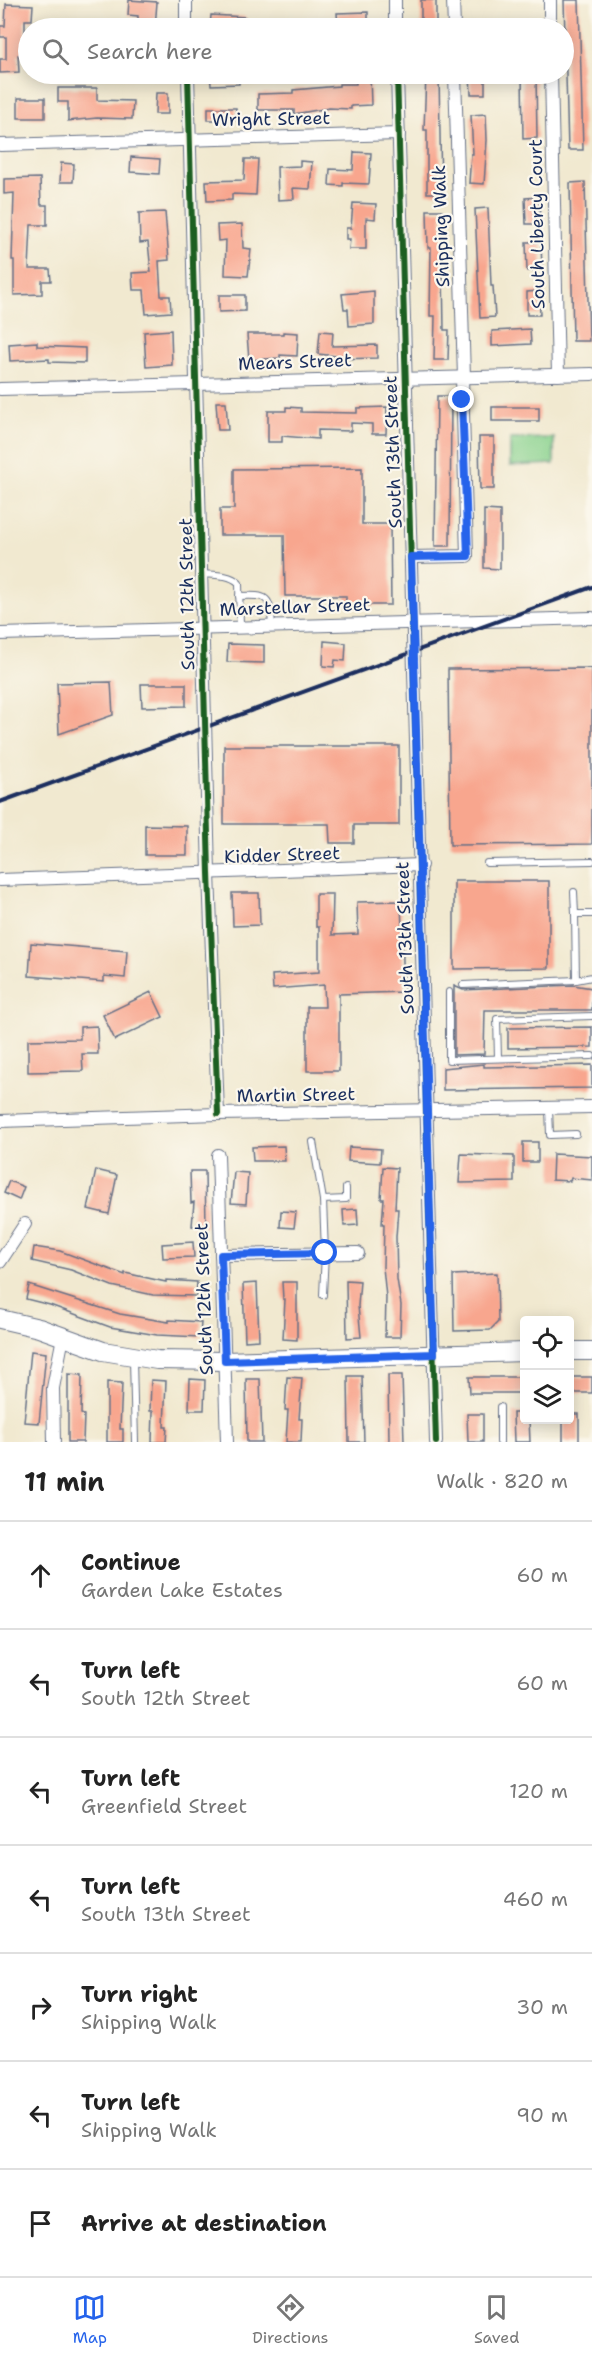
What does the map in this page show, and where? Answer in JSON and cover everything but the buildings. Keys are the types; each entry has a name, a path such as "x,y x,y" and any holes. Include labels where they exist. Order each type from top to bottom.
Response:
{"main road":[{"path":"0,1319 103,1351 133,1357 225,1361 520,1352"},
{"path":"574,1351 592,1351"}],"street":[{"path":"186,0 186,18"},
{"path":"394,0 395,18"},
{"path":"453,0 454,18"},
{"path":"550,0 550,18"},
{"name":"South 12th Street","path":"188,84 209,873 218,1114"},
{"name":"South 13th Street","path":"397,84 436,1442"},
{"name":"Shipping Walk","path":"411,557 468,556 455,84"},
{"name":"South Liberty Court","path":"551,84 558,375"},
{"name":"Wright Street","path":"0,145 399,134"},
{"name":"Mears Street","path":"0,389 592,374"},
{"name":"Marstellar Street","path":"0,634 592,618"},
{"name":"Kidder Street","path":"0,880 421,865"},
{"name":"Martin Street","path":"0,1121 218,1114 592,1107"},
{"name":"South 12th Street","path":"218,1155 227,1442"},
{"path":"0,1262 26,1224"},
{"path":"221,1255 358,1253"},
{"path":"54,1442 53,1388 63,1337"}],"lane":[{"path":"202,574 234,579 238,583 240,627"},
{"path":"239,596 262,595 267,597 271,605 272,626"},
{"path":"487,863 592,861"},
{"path":"574,892 576,980"},
{"path":"575,914 592,914"},
{"path":"463,985 576,980 592,977"},
{"path":"448,992 449,1059 592,1056"},
{"path":"498,1058 497,1019 592,1016"},
{"path":"549,1108 550,1135 576,1134"},
{"path":"314,1142 323,1200 325,1253 323,1295"},
{"path":"323,1200 346,1199 346,1188"},
{"path":"133,1357 135,1442"},
{"path":"500,1407 501,1442"}],"green space":[{"path":"554,438 554,464 510,466 510,439"}],"railway":[{"path":"0,802 592,587"}],"cycle path":[{"path":"188,84 209,873 218,1114"},
{"path":"397,84 436,1442"}],"route":[{"path":"325,1253 221,1255 225,1361 434,1354 411,557 468,556 462,400"}]}
